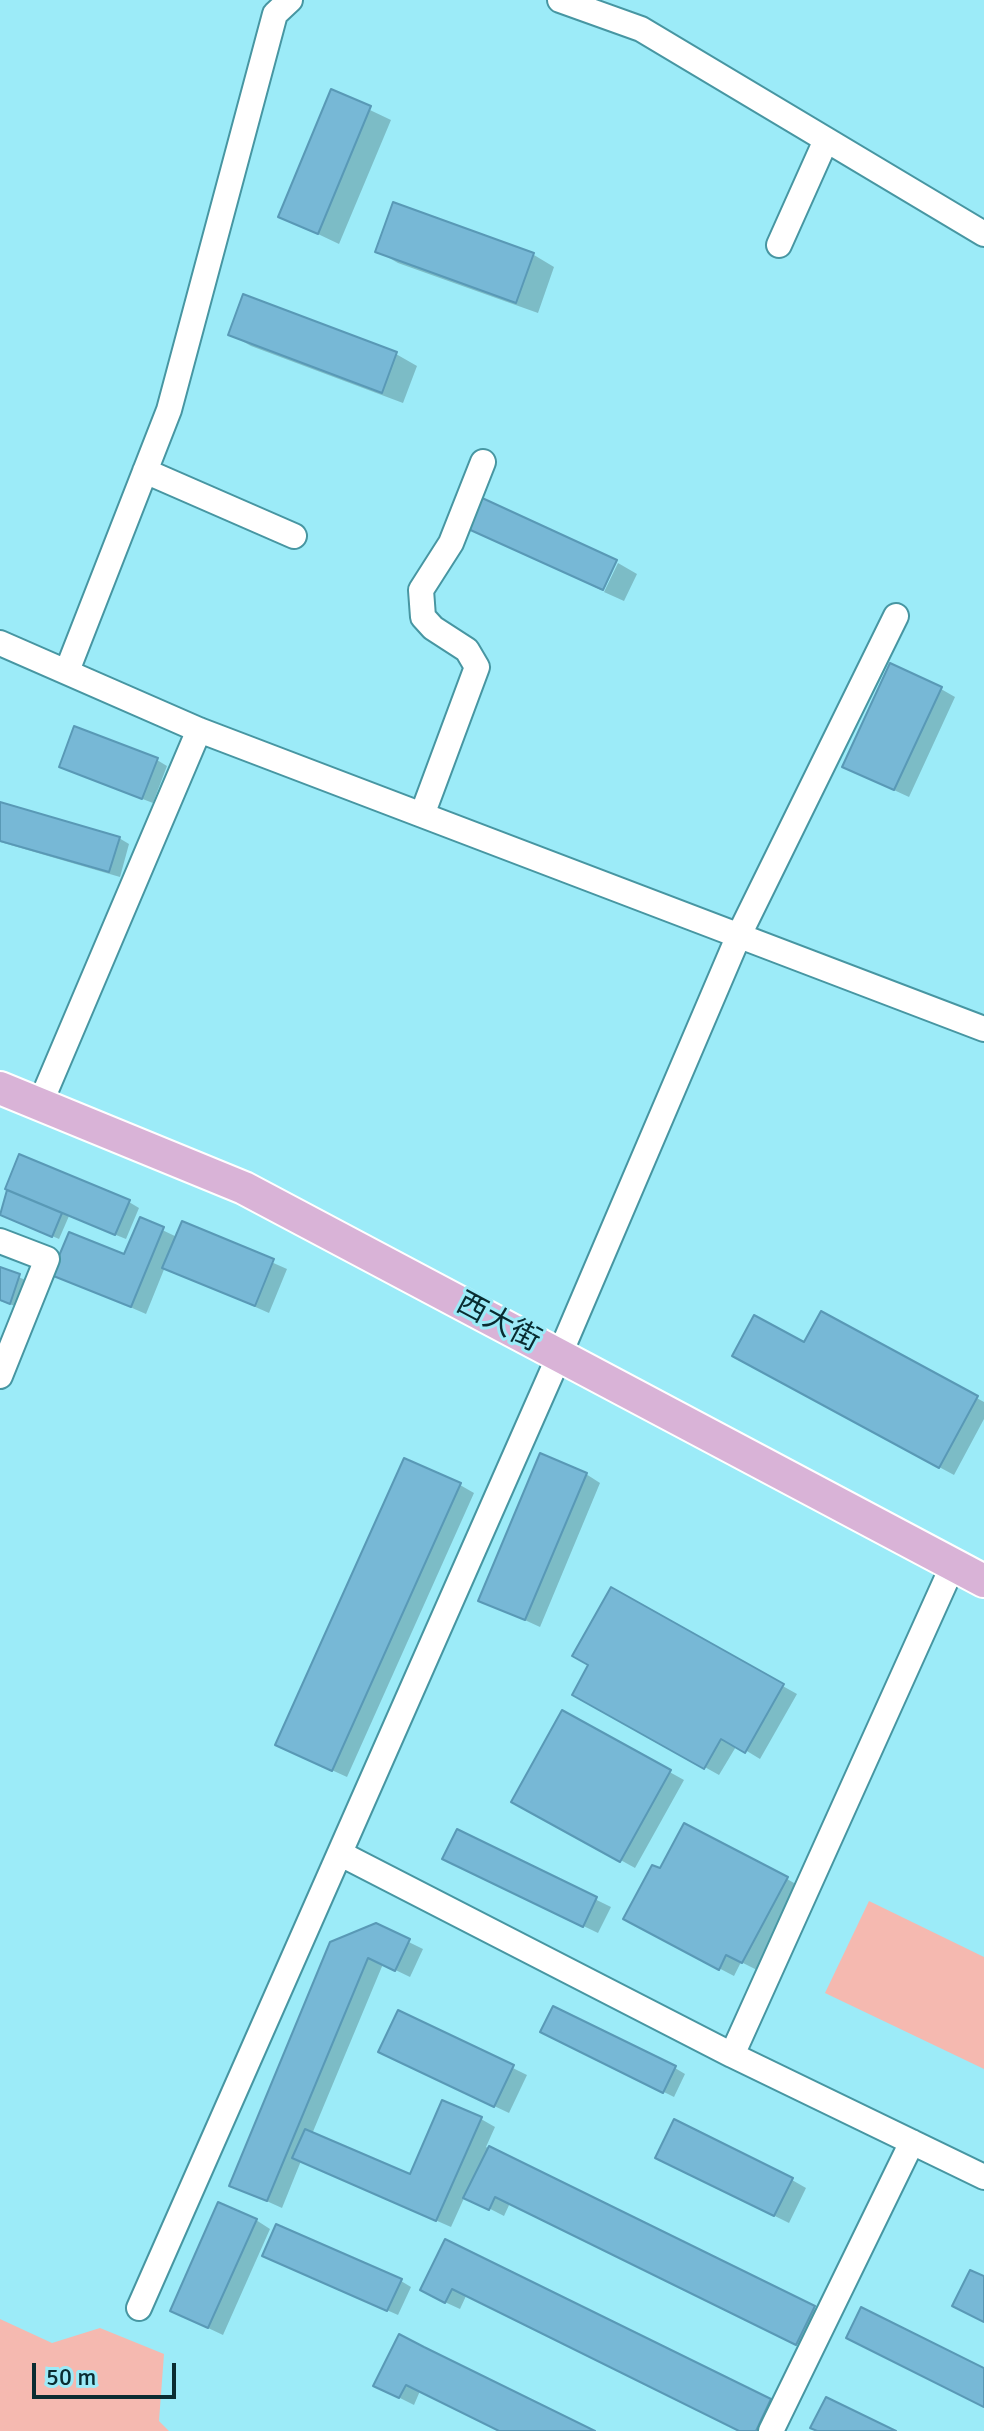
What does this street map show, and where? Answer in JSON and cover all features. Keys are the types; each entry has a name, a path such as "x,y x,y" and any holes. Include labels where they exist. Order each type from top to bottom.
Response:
{"main road":[{"name":"西大街","path":"0,1070 43,1097"},
{"name":"西大街","path":"0,1088 43,1097 251,1173 562,1348 968,1564 984,1581"}],"street":[{"path":"67,671 169,410 275,14 290,0"},
{"path":"560,0 641,29 984,234"},
{"path":"779,245 826,140"},
{"path":"422,815 477,667 467,650 433,628 423,617 421,590 451,543 483,462"},
{"path":"145,471 294,536"},
{"path":"139,2308 341,1854 739,935 896,616"},
{"path":"0,643 199,730 984,1029"},
{"path":"43,1097 199,730"},
{"path":"0,1241 47,1259 0,1376"},
{"path":"732,2055 968,1564"},
{"path":"341,1854 732,2055 984,2177"},
{"path":"771,2431 912,2142"}],"shaded area":[{"path":"869,1901 984,1957 984,2069 825,1993"},
{"path":"0,2319 52,2343 100,2328 164,2354 159,2421 169,2431 0,2431"}],"building":[{"path":"331,89 371,106 318,234 278,217"},
{"path":"393,202 534,253 516,303 375,252"},
{"path":"243,294 397,352 382,393 228,335"},
{"path":"480,497 617,560 603,590 466,528"},
{"path":"890,663 942,687 894,790 842,767"},
{"path":"74,726 158,758 142,799 59,767"},
{"path":"0,802 120,837 109,872 0,841"},
{"path":"19,1154 130,1200 115,1235 5,1189"},
{"path":"7,1190 62,1213 52,1237 0,1215"},
{"path":"140,1217 164,1227 131,1307 51,1275 69,1232 124,1254"},
{"path":"182,1221 274,1259 255,1306 162,1268"},
{"path":"0,1267 20,1274 10,1304 0,1300"},
{"path":"821,1311 978,1396 939,1468 732,1356 754,1315 804,1342"},
{"path":"540,1453 587,1473 525,1620 478,1601"},
{"path":"404,1458 461,1483 332,1771 275,1745"},
{"path":"611,1587 784,1684 745,1753 721,1739 704,1769 572,1695 588,1665 572,1656"},
{"path":"562,1710 671,1770 620,1862 511,1802"},
{"path":"684,1823 788,1877 742,1963 726,1955 719,1970 623,1919 652,1865 660,1868"},
{"path":"457,1829 597,1897 583,1927 442,1859"},
{"path":"376,1923 410,1939 395,1971 368,1958 267,2201 229,2186 330,1942"},
{"path":"553,2006 676,2066 663,2093 540,2032"},
{"path":"398,2010 514,2065 494,2107 378,2052"},
{"path":"442,2100 482,2117 436,2221 292,2158 305,2129 410,2174"},
{"path":"674,2119 793,2178 774,2216 655,2158"},
{"path":"489,2146 815,2306 796,2345 495,2197 489,2210 463,2198"},
{"path":"218,2202 257,2219 208,2328 170,2311"},
{"path":"276,2224 402,2279 387,2311 262,2256"},
{"path":"445,2239 771,2399 756,2431 739,2431 452,2289 445,2303 420,2290"},
{"path":"970,2270 984,2276 984,2322 952,2306"},
{"path":"861,2307 984,2368 984,2407 846,2338"},
{"path":"399,2334 595,2431 499,2431 406,2385 399,2398 373,2386"},
{"path":"826,2397 896,2431 817,2431 810,2428"}]}
